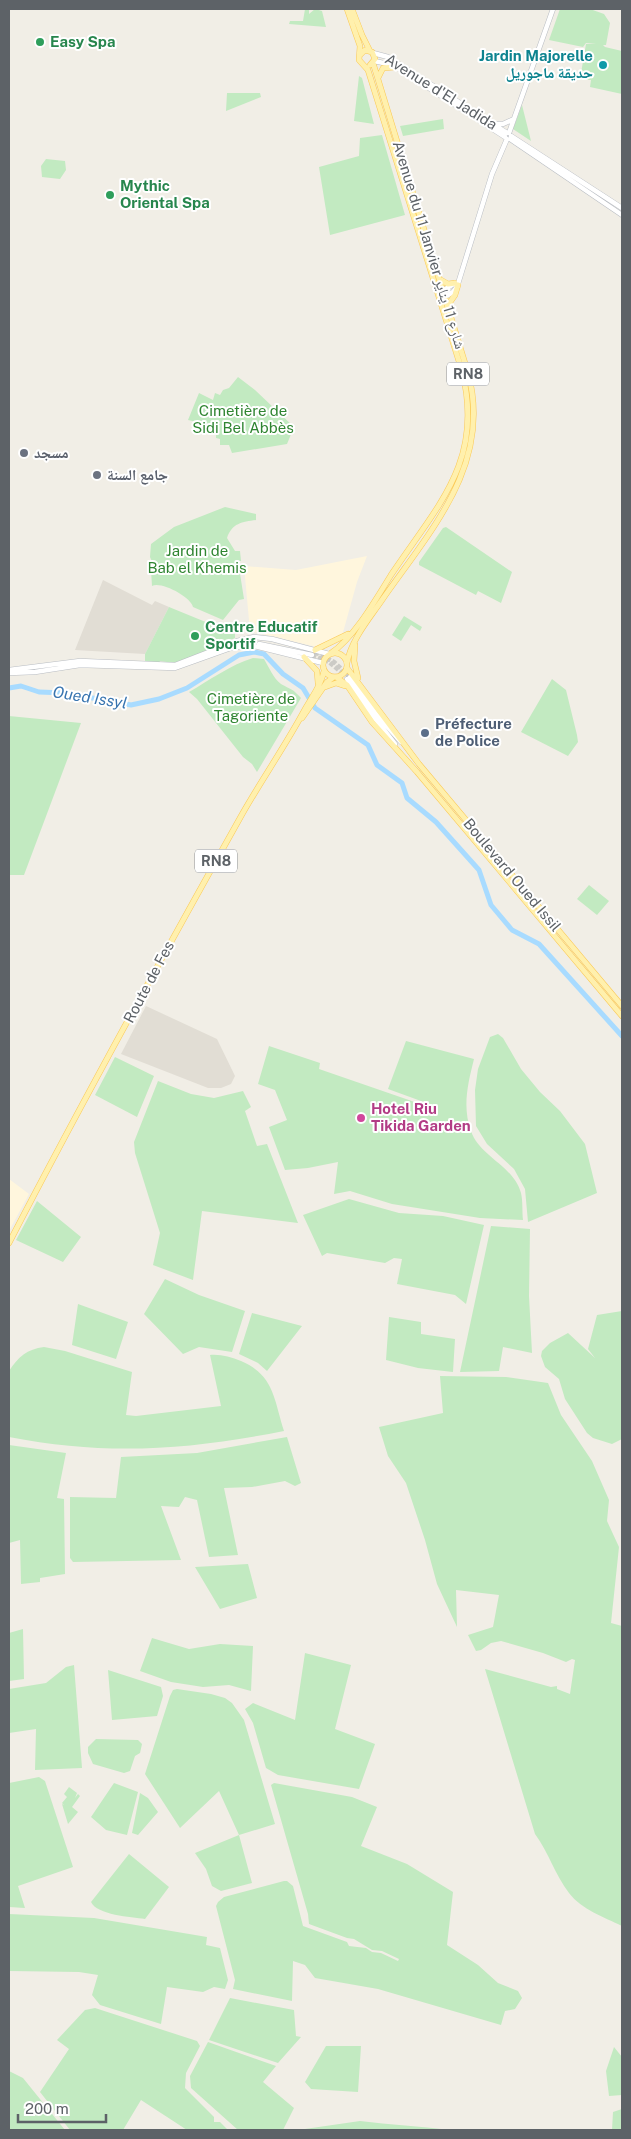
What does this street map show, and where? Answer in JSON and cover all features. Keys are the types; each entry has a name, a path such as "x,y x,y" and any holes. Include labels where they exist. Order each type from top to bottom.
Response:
{"main road":[{"name":"RN8","path":"347,9 360,46 360,61 365,66"},
{"name":"RN8","path":"352,9 362,35 372,52 373,62"},
{"path":"442,295 455,290 492,174 508,136 553,9"},
{"path":"359,56 363,51 372,52"},
{"name":"Avenue d'El Jadida","path":"372,52 390,58 508,136"},
{"path":"365,66 373,62"},
{"name":"Avenue d'El Jadida","path":"373,62 388,63 396,67 508,136"},
{"name":"Avenue du 11 Janvier شارع 11 يناير","path":"347,666 356,640 448,505 459,483 468,458 473,428 473,395 448,306 442,295 441,280 373,62"},
{"name":"Avenue du 11 Janvier شارع 11 يناير","path":"330,654 351,633 442,501 456,475 463,454 468,422 467,396 462,371 442,295 365,66"},
{"path":"378,79 382,69 389,66 396,67"},
{"path":"492,124 503,124 514,119"},
{"path":"508,136 622,208"},
{"path":"508,136 622,215"},
{"path":"441,280 448,284 456,284"},
{"path":"448,306 455,295 456,284"},
{"path":"9,672 80,661 173,665 245,638 261,637 314,652 351,633"},
{"path":"356,640 354,662 361,686"},
{"path":"9,672 35,672 80,665 175,668 235,647 268,644 342,655 347,666"},
{"path":"256,645 323,663"},
{"name":"RN8","path":"324,671 323,663 330,654"},
{"path":"304,657 317,671 320,688 336,683 350,689"},
{"name":"RN8","path":"335,677 343,674 347,666"},
{"name":"Boulevard Oued Issil","path":"347,666 402,743 622,1006"},
{"path":"324,671 327,675 335,677"},
{"name":"Route de Fes","path":"9,1243 52,1159 184,918 260,783 320,688 324,671"},
{"name":"Boulevard Oued Issil","path":"335,677 350,689 372,722 417,772 622,1016"},
{"name":"Route de Fes","path":"320,688 335,677"},
{"name":"Boulevard Oued Issil","path":"402,743 384,725 348,678 378,723 417,772"}],"shaded area":[{"path":"367,556 357,582 342,636 317,647 250,631 244,566 296,570"},
{"path":"103,580 152,605 155,601 169,607 145,654 75,650"},
{"path":"146,1006 217,1039 235,1076 231,1084 221,1088 208,1088 121,1054"},
{"path":"9,1179 29,1194 9,1231"}],"green space":[{"path":"305,9 309,9 309,14 315,9 322,11 326,27 289,24 290,21 303,21"},
{"path":"560,9 590,9 604,14 610,23 606,45 603,45 622,51 622,94 590,87 591,80 580,79 586,44 596,43 586,43 583,47 549,40"},
{"path":"359,76 362,78 374,124 354,121"},
{"path":"227,93 260,93 261,97 226,111"},
{"path":"522,105 531,141 513,129"},
{"path":"443,119 444,129 403,136 400,126"},
{"path":"382,135 405,215 330,235 319,167 359,156 360,138"},
{"path":"46,159 65,161 66,170 60,179 42,177 41,166"},
{"name":"Cimetière de Sidi Bel Abbès","path":"238,377 255,390 294,427 287,444 232,453 229,445 220,445 220,439 216,438 216,433 198,432 201,423 188,420 199,393 213,400 215,393 220,395"},
{"name":"Jardin de Bab el Khemis","path":"225,507 256,514 256,520 235,526 227,538 235,551 240,551 241,561 238,561 244,599 239,600 223,620 193,607 187,599 175,591 162,586 152,586 151,570 154,566 150,557 151,544 174,527"},
{"path":"446,527 512,572 501,603 478,591 476,595 419,565 419,562 443,528"},
{"name":"Centre Educatif Sportif","path":"169,607 235,634 235,638 189,659 174,663 160,661 159,663 145,662 145,654"},
{"path":"404,616 422,627 420,631 411,625 401,641 392,635"},
{"name":"Cimetière de Tagoriente","path":"253,658 264,659 278,682 293,690 301,698 257,772 197,699 189,692 228,669"},
{"path":"552,679 566,690 577,735 578,742 568,756 521,732"},
{"path":"9,716 81,723 24,875 9,875"},
{"path":"589,885 609,901 597,915 577,899"},
{"path":"498,1034 503,1038 521,1069 540,1092 560,1111 585,1144 597,1193 528,1222 525,1189 514,1169 487,1144 476,1126 475,1090 478,1069 490,1037"},
{"path":"406,1041 474,1059 466,1104 468,1122 475,1140 511,1175 517,1184 522,1196 523,1220 480,1218 392,1204 350,1191 334,1194 338,1162 285,1170 269,1127 287,1120 275,1090 258,1084 269,1046 320,1063 319,1069 432,1108 432,1105 388,1089"},
{"path":"115,1057 154,1076 137,1117 95,1095"},
{"path":"158,1081 191,1094 214,1098 243,1091 251,1107 245,1111 257,1146 267,1144 298,1223 202,1211 193,1280 153,1265 160,1233 135,1153 134,1142"},
{"path":"349,1199 399,1213 443,1216 484,1225 466,1304 455,1295 397,1284 402,1259 394,1258 385,1263 327,1253 322,1256 303,1215"},
{"path":"37,1201 81,1237 63,1262 16,1240"},
{"path":"491,1226 530,1229 529,1296 532,1353 503,1347 499,1371 460,1372"},
{"path":"165,1279 199,1295 245,1311 232,1352 199,1347 183,1354 144,1314"},
{"path":"78,1304 128,1322 116,1359 72,1345"},
{"path":"622,1311 622,1439 612,1444 593,1438 587,1433 565,1399 559,1379 545,1367 541,1356 542,1351 550,1343 568,1333 595,1358 588,1349 597,1315"},
{"path":"252,1313 302,1326 267,1371 258,1363 239,1354"},
{"path":"389,1317 421,1322 421,1334 455,1339 453,1372 418,1368 386,1360"},
{"path":"44,1347 65,1351 132,1372 126,1415 136,1416 221,1406 210,1355 229,1357 252,1367 266,1381 275,1398 284,1431 214,1443 147,1448 80,1447 9,1437 9,1371 24,1354"},
{"path":"440,1376 506,1377 548,1383 561,1415 592,1461 609,1500 607,1521 619,1547 611,1623 622,1626 622,1926 594,1912 574,1899 564,1886 535,1834 485,1669 551,1687 557,1686 557,1689 570,1694 575,1660 572,1659 566,1662 501,1641 491,1643 476,1651 468,1635 493,1627 499,1595 456,1590 457,1627 437,1584 406,1483 388,1456 379,1427 443,1413"},
{"path":"287,1437 301,1483 295,1486 285,1481 252,1487 224,1488 238,1555 209,1557 197,1500 185,1497 179,1507 161,1506 181,1560 73,1562 70,1558 70,1497 116,1498 121,1457 197,1453"},
{"path":"9,1445 66,1453 57,1498 64,1499 65,1574 40,1578 40,1582 21,1584 20,1540 9,1543"},
{"path":"248,1564 257,1598 220,1609 195,1567"},
{"path":"23,1629 24,1679 9,1681 9,1633"},
{"path":"152,1638 189,1649 220,1644 253,1646 251,1691 229,1685 203,1687 171,1682 140,1671"},
{"path":"305,1653 351,1665 335,1729 375,1744 359,1789 278,1775 266,1768 253,1723 245,1709 253,1703 295,1720"},
{"path":"74,1665 82,1768 35,1770 36,1729 9,1733 9,1689 46,1683 66,1667"},
{"path":"108,1670 161,1687 163,1696 157,1716 112,1720"},
{"path":"173,1690 211,1694 225,1698 232,1703 244,1720 275,1824 239,1835 219,1791 180,1828 145,1774 170,1696"},
{"path":"96,1739 138,1740 142,1744 140,1753 135,1756 130,1771 124,1773 93,1764 88,1753 88,1747"},
{"path":"39,1777 45,1781 73,1867 18,1886 25,1908 9,1907 9,1783"},
{"path":"114,1783 138,1792 127,1835 106,1830 91,1817"},
{"path":"274,1783 352,1797 377,1807 361,1846 407,1864 453,1892 447,1945 478,1965 498,1983 518,1991 522,1998 515,2009 505,2011 501,2025 378,1989 315,1978 305,1965 293,1961 292,2001 233,1989 235,1980 216,1906 224,1897 284,1881 293,1886 303,1926 347,1942 349,1946 366,1948 398,1961 399,1959 382,1951 372,1950 354,1939 309,1924 308,1914 271,1785"},
{"path":"69,1787 77,1793 75,1798 78,1794 80,1796 72,1807 78,1812 68,1824 62,1803 67,1797 64,1794"},
{"path":"140,1793 148,1798 158,1812 138,1835 132,1833"},
{"path":"239,1835 252,1883 221,1891 212,1886 206,1869 195,1853"},
{"path":"129,1854 169,1887 145,1919 107,1913 94,1906 91,1902"},
{"path":"9,1914 94,1918 207,1937 206,1945 220,1948 228,1980 225,1989 214,1987 203,1992 167,1987 161,2024 100,2005 92,1995 98,1975 79,1972 9,1971"},
{"path":"230,1998 294,2010 296,2036 301,2037 278,2063 209,2040"},
{"path":"95,2008 197,2041 200,2046 186,2073 185,2088 214,2117 214,2122 220,2122 227,2129 187,2130 141,2100 123,2130 70,2130 40,2092 69,2049 57,2040 85,2010"},
{"path":"208,2042 276,2066 263,2082 294,2108 283,2130 238,2130 191,2088 190,2076"},
{"path":"326,2046 361,2046 358,2092 311,2089 305,2082"},
{"path":"614,2047 622,2057 622,2095 609,2096 606,2071"},
{"path":"9,2071 23,2078 65,2130 9,2130"},
{"path":"622,2109 622,2130 612,2130 613,2112"},
{"path":"360,2121 428,2127 450,2130 298,2130"}],"waterway":[{"name":"Oued Issyl","path":"9,688 21,686 39,692 65,693 131,705 159,699 187,688 239,655 254,652 264,654 283,674 303,688 315,708 368,745 377,765 402,783 407,798 436,822 479,870 491,905 512,930 539,944 622,1036"}],"tunnel":[{"path":"315,652 334,662 350,677"},
{"path":"312,655 329,662 341,672"}],"place":[{"name":"Easy Spa","path":"40,42"},
{"name":"Jardin Majorelle حديقة ماجوريل","path":"603,65"},
{"name":"Mythic Oriental Spa","path":"110,195"},
{"name":"مسجد","path":"24,453"},
{"name":"جامع السنة","path":"97,475"},
{"name":"Centre Educatif Sportif","path":"195,636"},
{"name":"Préfecture de Police","path":"425,733"},
{"name":"Hotel Riu Tikida Garden","path":"361,1118"}]}
